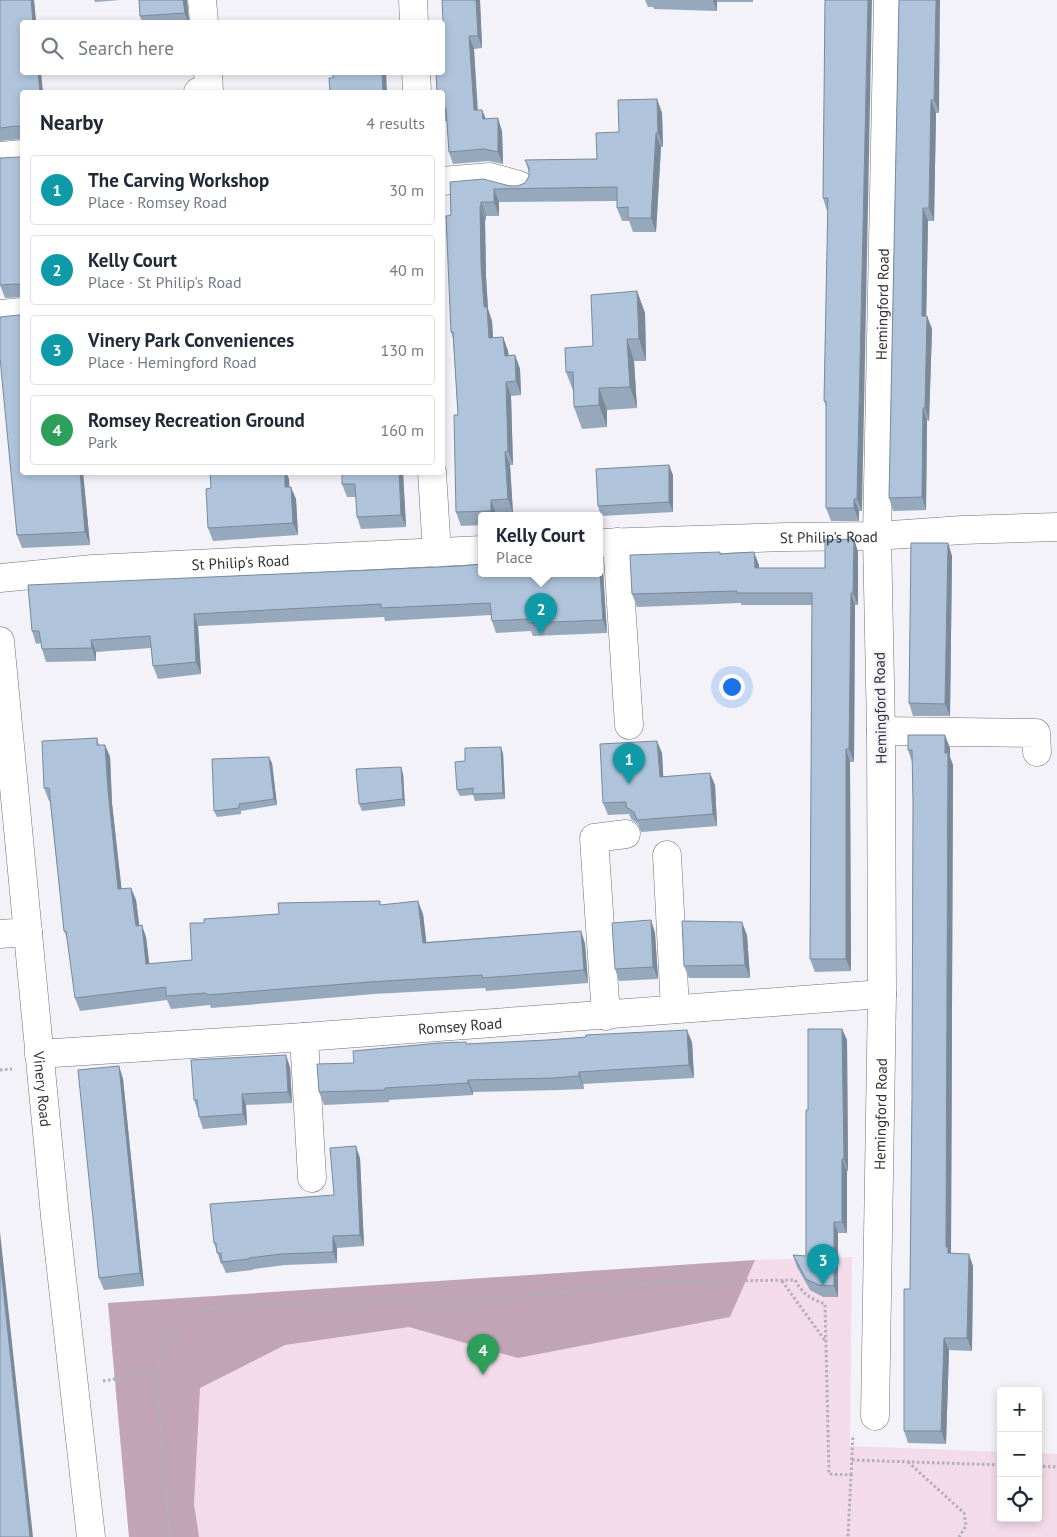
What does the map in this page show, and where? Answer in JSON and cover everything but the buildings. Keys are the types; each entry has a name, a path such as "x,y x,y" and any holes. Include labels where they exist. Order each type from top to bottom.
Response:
{"street":[{"path":"202,0 204,20"},
{"path":"413,0 414,20"},
{"name":"Hemingford Road","path":"875,1416 882,994 878,526 888,0"},
{"path":"208,75 209,90"},
{"path":"416,75 417,90"},
{"path":"0,156 20,154"},
{"path":"445,180 490,177 519,185"},
{"path":"0,314 20,312"},
{"path":"432,475 437,553"},
{"name":"St Philip's Road","path":"608,543 787,537 878,526 962,530 1057,526"},
{"path":"608,543 629,725"},
{"name":"St Philip's Road","path":"0,578 93,569 478,550"},
{"name":"Vinery Road","path":"0,641 39,1054 91,1537"},
{"path":"881,731 1036,733 1037,752"},
{"path":"606,1016 594,838 626,834"},
{"path":"667,855 675,1009"},
{"path":"0,934 28,932"},
{"name":"Romsey Road","path":"39,1054 606,1016 882,994"},
{"path":"304,1037 312,1178"}],"path":[{"path":"170,1537 156,1372 169,1339 206,1308 299,1302 468,1302 657,1282 795,1280 802,1292 813,1300 825,1304 829,1474 851,1474 848,1537"},
{"path":"782,1281 827,1342"},
{"path":"74,1386 156,1372"},
{"path":"852,1460 997,1465"},
{"path":"907,1461 964,1513 966,1526 960,1537"},
{"path":"1042,1466 1057,1467"}],"shaded area":[{"path":"852,1257 850,1446 997,1452 997,1522 1042,1522 1042,1453 1057,1454 1057,1537 129,1537 108,1303 755,1260"},
{"path":"755,1260 730,1317 518,1358 409,1327 285,1345 200,1388 194,1504 199,1537 129,1537 108,1303"}],"place":[{"name":"Kelly Court","path":"541,634"},
{"name":"The Carving Workshop","path":"629,784"},
{"name":"Vinery Park Conveniences","path":"823,1285"},
{"name":"Romsey Recreation Ground","path":"483,1375"}]}
